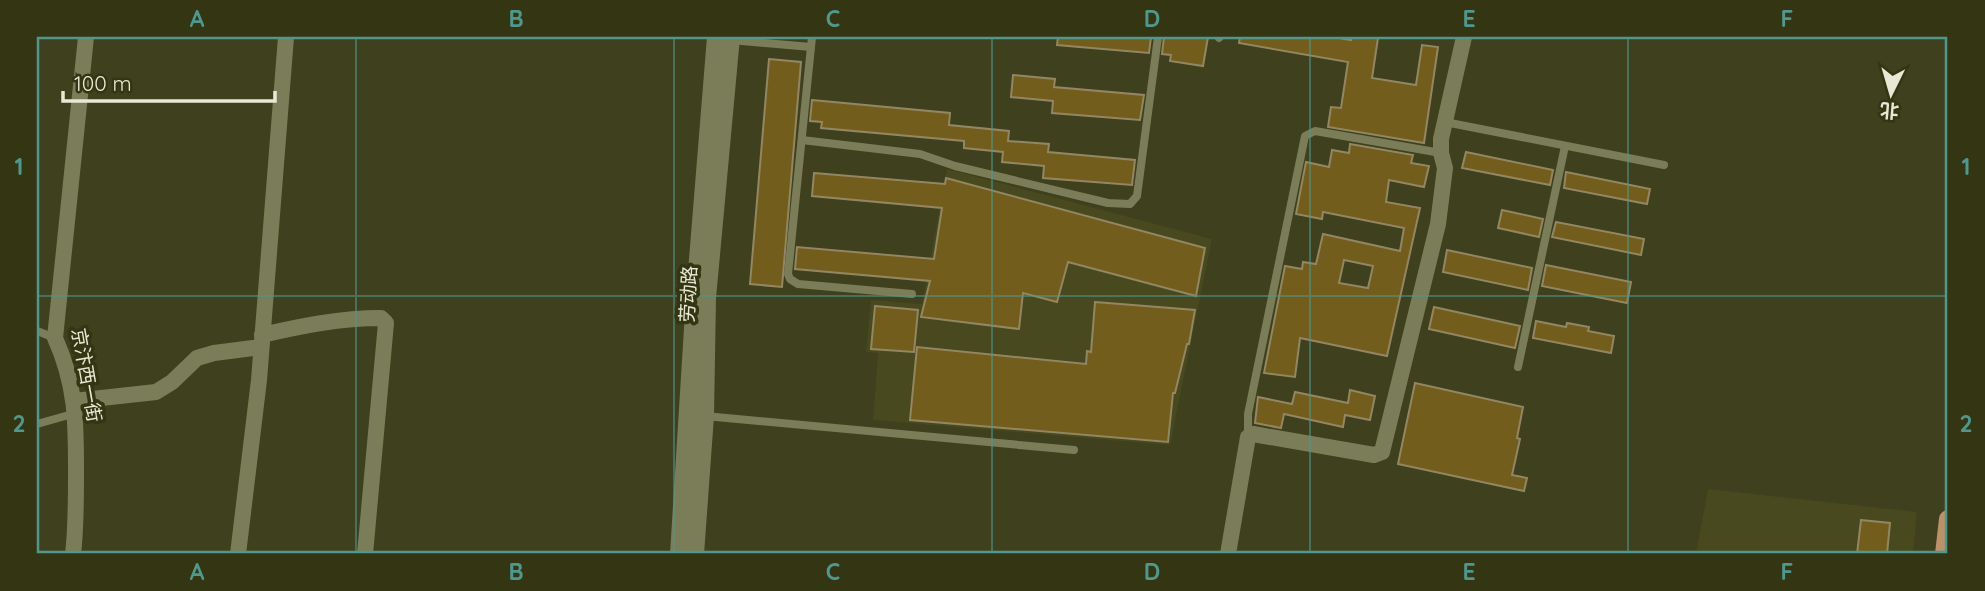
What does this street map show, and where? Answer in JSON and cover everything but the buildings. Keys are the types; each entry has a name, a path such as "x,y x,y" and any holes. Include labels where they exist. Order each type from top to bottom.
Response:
{"main road":[{"path":"1944,554 1948,519"}],"street":[{"name":"京汴西一街","path":"73,554 75,407 64,359 55,338 86,37"},
{"path":"238,554 262,341 286,37"},
{"path":"1228,554 1248,437 1253,435 1374,455 1382,452 1438,224 1445,168 1441,153 1445,122 1464,37"},
{"name":"劳动路","path":"695,554 705,416 707,298 726,38"},
{"name":"劳动路","path":"679,554 695,296 726,38"},
{"path":"75,407 156,392 172,382 197,358 214,352 262,341 310,324 380,318 386,323 365,554"}],"lane":[{"path":"812,37 788,274 797,284 912,294"},
{"path":"802,140 920,155 1108,203 1130,204 1137,196 1158,37"},
{"path":"726,38 811,47"},
{"path":"1445,122 1664,165"},
{"path":"1248,437 1248,414 1305,136 1315,131 1441,153"},
{"path":"1518,367 1565,146"},
{"path":"37,331 55,338"},
{"path":"37,424 75,407"},
{"path":"705,416 1074,450"}],"shaded area":[{"path":"947,169 1212,239 1170,445 873,420 878,353 866,352 871,300 922,304"},
{"path":"1708,489 1917,512 1913,554 1696,554"}]}
